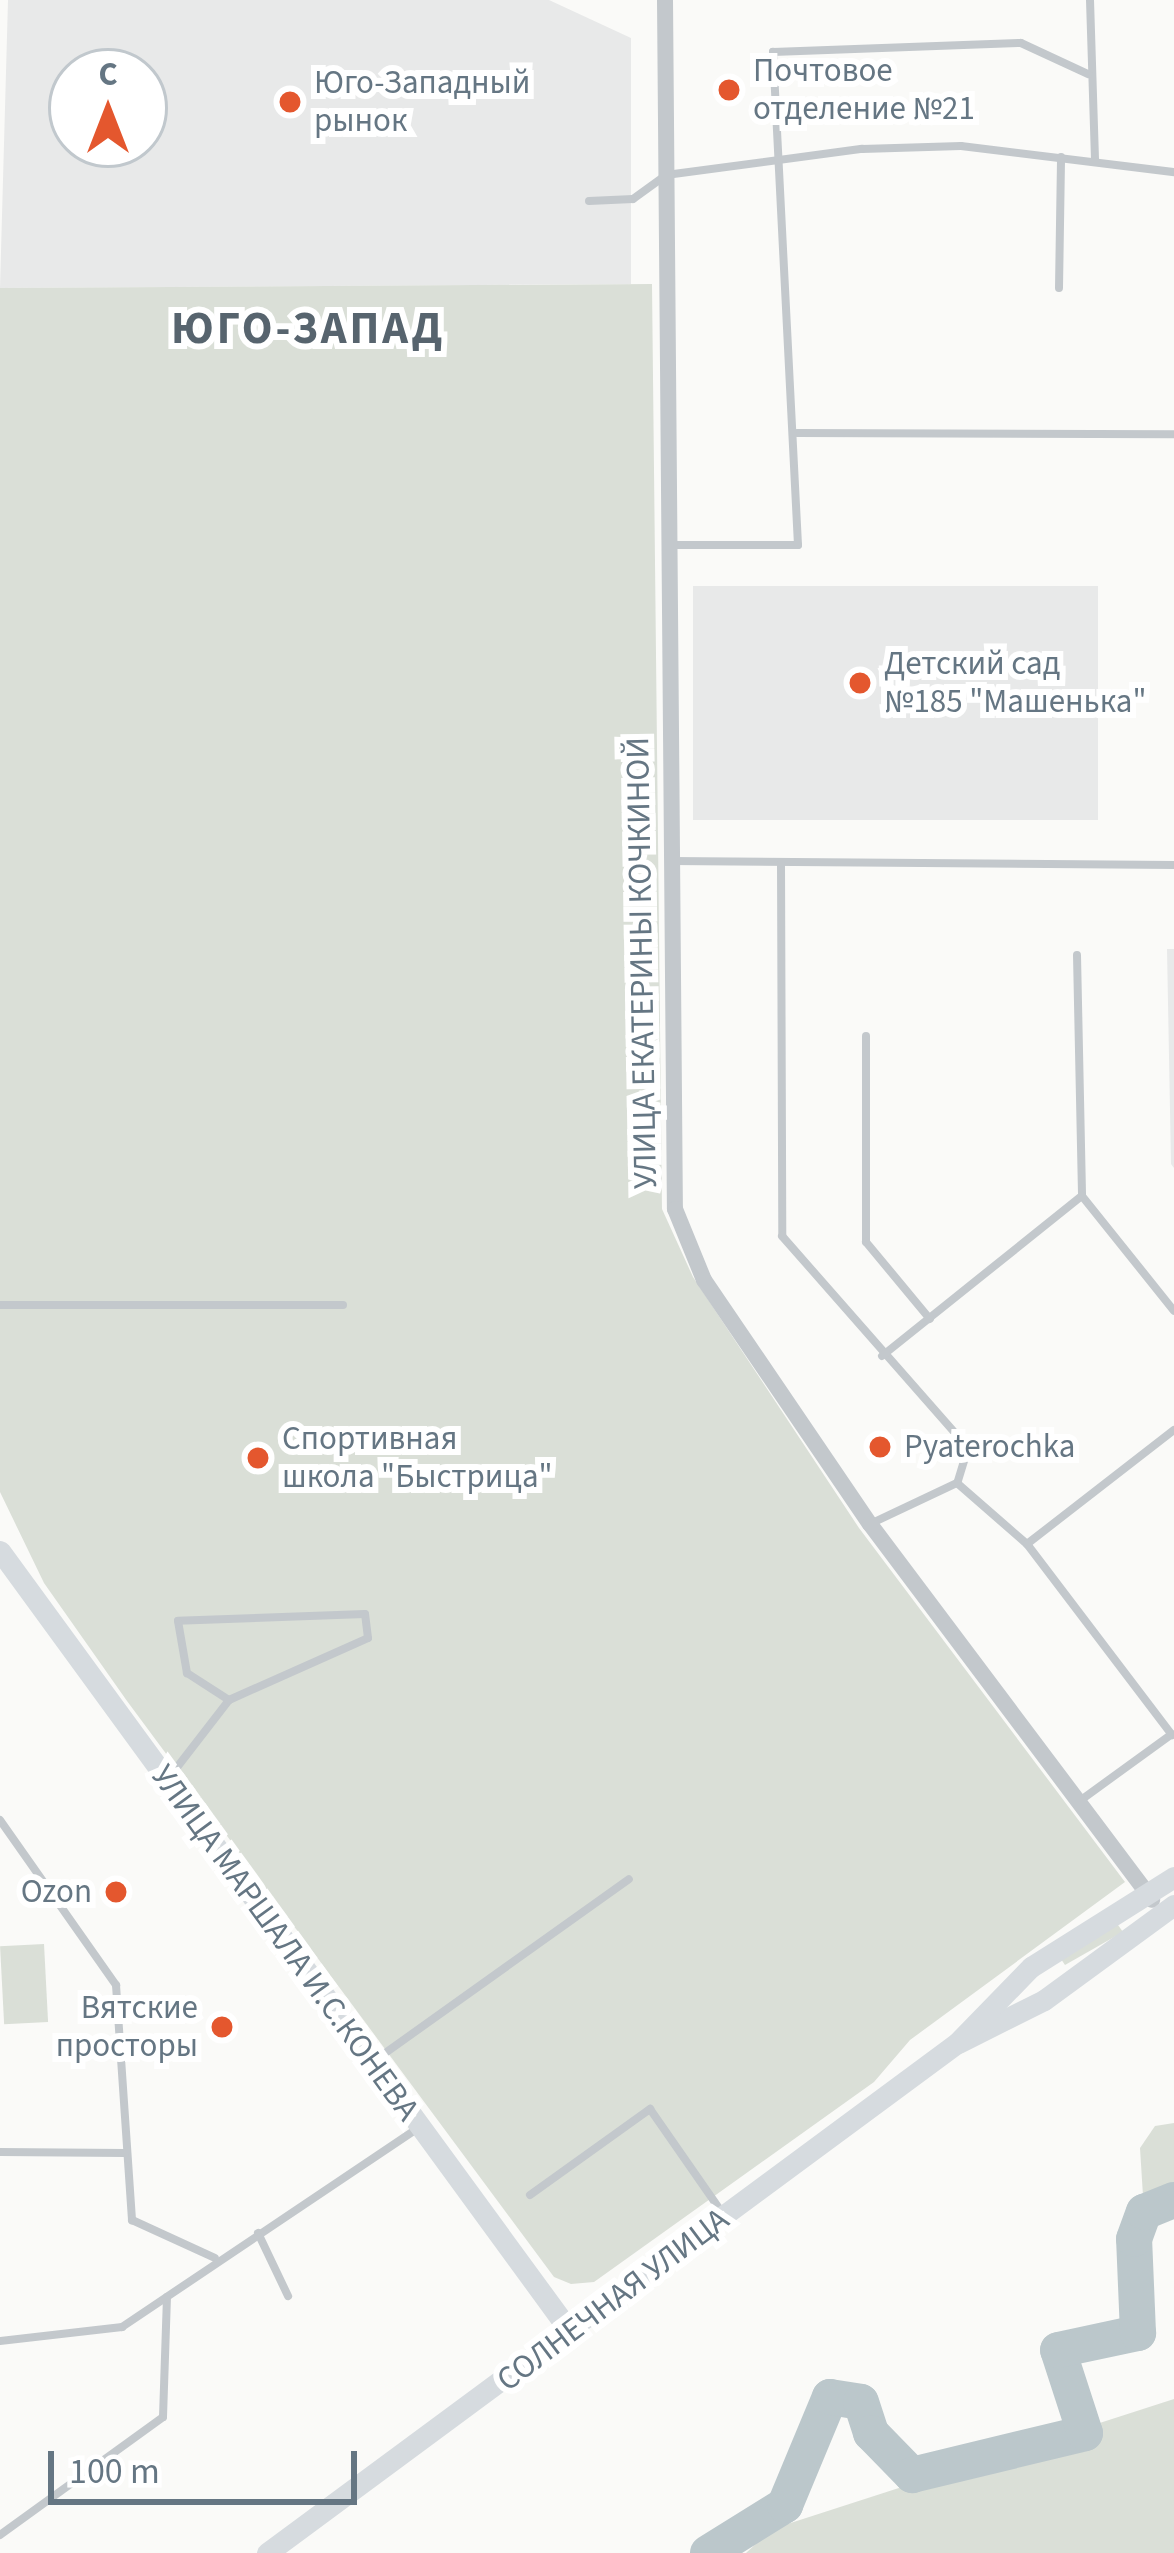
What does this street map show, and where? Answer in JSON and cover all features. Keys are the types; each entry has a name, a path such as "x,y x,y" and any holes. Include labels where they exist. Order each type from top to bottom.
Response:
{"main road":[{"name":"УЛИЦА МАРШАЛА И.С.КОНЕВА","path":"0,1551 571,2333"},
{"name":"СОЛНЕЧНАЯ УЛИЦА","path":"267,2553 571,2333 957,2043 999,1993 1144,1888 1174,1877"},
{"name":"СОЛНЕЧНАЯ УЛИЦА","path":"957,2043 1012,2020 1168,1910"}],"street":[{"name":"УЛИЦА ЕКАТЕРИНЫ КОЧКИНОЙ","path":"664,0 668,861 675,1209 704,1280 870,1524 1144,1888 1168,1910"}],"lane":[{"path":"1090,0 1088,74 1095,160"},
{"path":"670,545 798,545 797,433 773,52 1021,44 1088,74"},
{"path":"590,201 633,199 667,175 783,167 862,149 1061,157 1174,172"},
{"path":"1059,288 1061,157"},
{"path":"797,433 1174,434"},
{"path":"668,861 1174,865"},
{"path":"781,863 782,1236 882,1356 968,1448 958,1483 870,1524"},
{"path":"1077,955 1082,1196 1174,1311"},
{"path":"866,1036 866,1242 930,1319"},
{"path":"882,1356 1082,1196"},
{"path":"0,1305 343,1305"},
{"path":"1027,1544 1174,1430"},
{"path":"958,1483 1027,1544 1173,1734 1082,1800"},
{"path":"166,1780 229,1700 368,1638 365,1614 178,1621 187,1673 229,1700"},
{"path":"0,1820 116,1985 132,2220 215,2258"},
{"path":"373,2062 629,1879"},
{"path":"530,2194 650,2109 725,2217"},
{"path":"0,2341 122,2327 215,2258 419,2127"},
{"path":"0,2152 125,2152"},
{"path":"258,2234 288,2296"},
{"path":"0,2535 163,2417 166,2297"}],"shaded area":[{"name":"Юго-Западный рынок","path":"8,0 549,0 631,38 631,284 0,288"},
{"path":"652,284 662,1209 693,1277 859,1528 1125,1882 910,2040 874,2082 594,2282 571,2284 554,2277 127,1701 44,1583 0,1492 0,288"},
{"path":"693,586 1098,586 1098,820 693,820"},
{"path":"1167,949 1174,949 1174,1168 1171,1164"},
{"path":"1113,1918 1123,1932 1065,1965 1061,1959"},
{"path":"44,1944 48,2022 4,2024 0,1946"},
{"path":"1174,2123 1174,2219 1144,2212 1140,2148 1155,2126"},
{"path":"1174,2399 1174,2553 746,2553 772,2529"}],"waterway":[{"path":"708,2553 785,2505 830,2397 861,2402 871,2433 912,2475 1085,2433 1058,2350 1138,2333 1134,2239 1144,2212 1174,2200"}],"place":[{"name":"Почтовое отделение №21","path":"729,90"},
{"name":"Юго-Западный рынок","path":"290,102"},
{"name":"Детский сад №185 \"Машенька\"","path":"860,683"},
{"name":"Pyaterochka","path":"880,1447"},
{"name":"Спортивная школа \"Быстрица\"","path":"258,1458"},
{"name":"Ozon","path":"116,1892"},
{"name":"Вятские просторы","path":"222,2027"}],"district":[{"name":"ЮГО-ЗАПАД","path":"308,330"}]}
